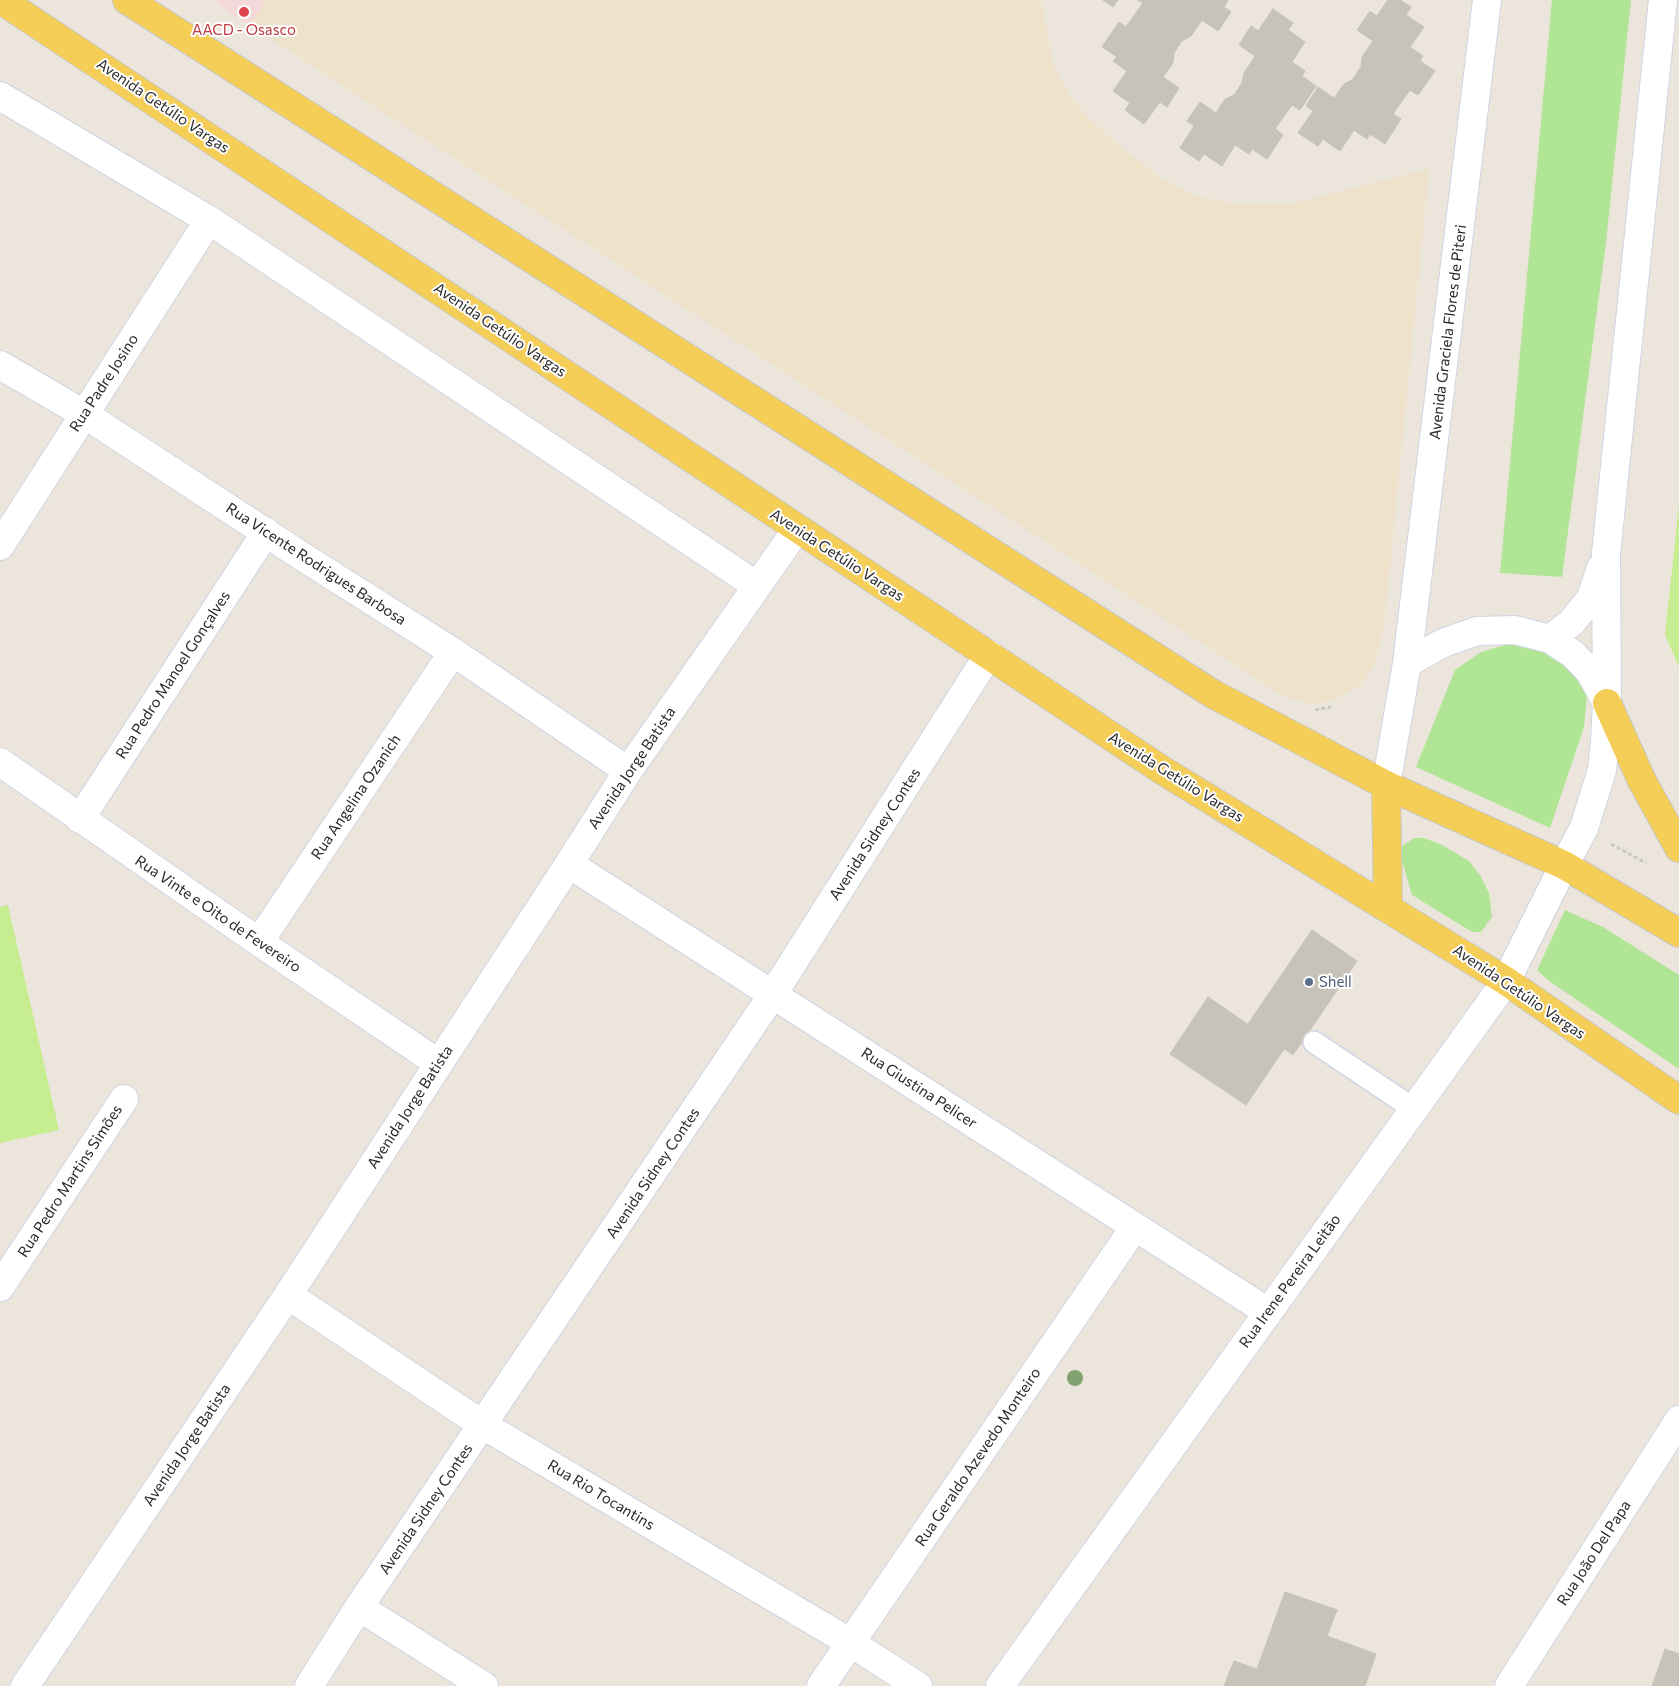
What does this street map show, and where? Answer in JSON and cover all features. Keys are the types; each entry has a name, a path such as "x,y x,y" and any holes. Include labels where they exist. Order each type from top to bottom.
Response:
{"main road":[{"path":"127,0 1213,694 1386,785 1564,865 1679,933"},
{"name":"Avenida Getúlio Vargas","path":"3,8 538,355 1162,770 1506,980 1679,1100"},
{"path":"1607,703 1642,781 1679,848"},
{"path":"1386,785 1388,907"}],"street":[{"name":"Avenida Graciela Flores de Piteri","path":"1386,785 1407,664 1488,0"},
{"path":"1564,865 1584,828 1602,770 1607,703 1606,554 1663,0"},
{"path":"0,96 209,220 757,586"},
{"name":"Rua Padre Josino","path":"0,546 209,220"},
{"name":"Rua Vicente Rodrigues Barbosa","path":"0,365 84,414 453,652 628,771"},
{"name":"Avenida Jorge Batista","path":"24,1686 288,1295 438,1063 570,864 628,771 797,529"},
{"name":"Rua Pedro Manoel Gonçalves","path":"80,819 266,532"},
{"path":"1550,639 1572,622 1590,598 1606,554"},
{"path":"1407,664 1442,643 1477,631 1515,630 1550,639 1573,654 1590,672 1607,703"},
{"name":"Rua Angelina Ozanich","path":"259,942 453,652"},
{"name":"Avenida Sidney Contes","path":"309,1686 359,1607 773,994 989,654"},
{"name":"Rua Vinte e Oito de Fevereiro","path":"0,762 80,819 438,1063"},
{"name":"Rua Giustina Pelicer","path":"570,864 1134,1228 1268,1312"},
{"name":"Rua Irene Pereira Leitão","path":"1000,1686 1506,980 1564,865"},
{"name":"Rua Pedro Martins Simões","path":"0,1287 124,1099"},
{"name":"Rua Geraldo Azevedo Monteiro","path":"820,1686 1134,1228"},
{"name":"Rua Rio Tocantins","path":"288,1295 483,1425 851,1643 918,1686"},
{"name":"Rua João Del Papa","path":"1509,1686 1679,1420"},
{"path":"359,1607 484,1686"}],"lane":[{"path":"1314,1042 1414,1109"}],"path":[{"path":"1608,842 1646,863"}],"shaded area":[{"name":"AACD - Osasco","path":"213,0 266,0 249,25"},
{"path":"266,0 1041,0 1054,67 1071,97 1087,117 1123,149 1158,176 1194,196 1231,203 1295,203 1429,169 1384,627 1374,665 1362,683 1344,695 1330,701 1312,704 1280,694 249,25"}],"green space":[{"path":"1552,0 1631,0 1606,242 1562,577 1500,573"},
{"path":"1679,504 1679,667 1665,635"},
{"path":"1534,641 1559,650 1588,685 1584,727 1550,828 1416,767 1455,670 1481,652 1509,644"},
{"path":"1414,838 1424,838 1442,845 1469,861 1480,875 1489,893 1492,917 1481,932 1472,932 1412,895 1400,854 1402,846"},
{"path":"8,905 59,1130 0,1143 0,907"},
{"path":"1565,910 1603,927 1679,975 1679,1069 1549,981 1537,970"}],"building":[{"path":"1103,0 1118,0 1113,7"},
{"path":"1138,0 1228,0 1224,7 1231,12 1218,31 1202,20 1191,36 1182,41 1174,53 1173,63 1163,77 1179,88 1167,107 1160,102 1144,124 1125,110 1130,103 1113,91 1127,71 1113,61 1117,57 1102,47 1119,22 1126,27 1143,3"},
{"path":"1388,0 1400,0 1411,7 1406,15 1424,27 1410,47 1423,56 1420,61 1435,71 1418,95 1410,90 1393,114 1401,119 1385,144 1370,134 1367,139 1354,130 1340,151 1323,139 1318,146 1298,133 1313,111 1306,106 1318,87 1334,98 1344,84 1352,80 1361,67 1362,57 1373,41 1357,30 1370,11 1377,16"},
{"path":"1273,9 1293,23 1288,30 1305,42 1292,62 1305,71 1302,76 1316,86 1300,110 1292,105 1275,129 1283,135 1267,159 1252,149 1249,154 1235,145 1222,166 1204,154 1199,161 1180,148 1194,126 1187,121 1200,102 1216,113 1225,99 1234,95 1242,83 1244,73 1255,56 1239,45 1251,26 1258,31"},
{"name":"Shell","path":"1312,930 1357,961 1293,1055 1248,1024"},
{"path":"1208,997 1284,1049 1246,1105 1170,1054"},
{"path":"1285,1592 1337,1610 1327,1636 1376,1654 1365,1686 1224,1686 1234,1661 1257,1669"},
{"path":"1665,1649 1679,1654 1679,1686 1652,1686"}],"place":[{"name":"AACD - Osasco","path":"244,12"},
{"name":"Shell","path":"1309,982"}]}
